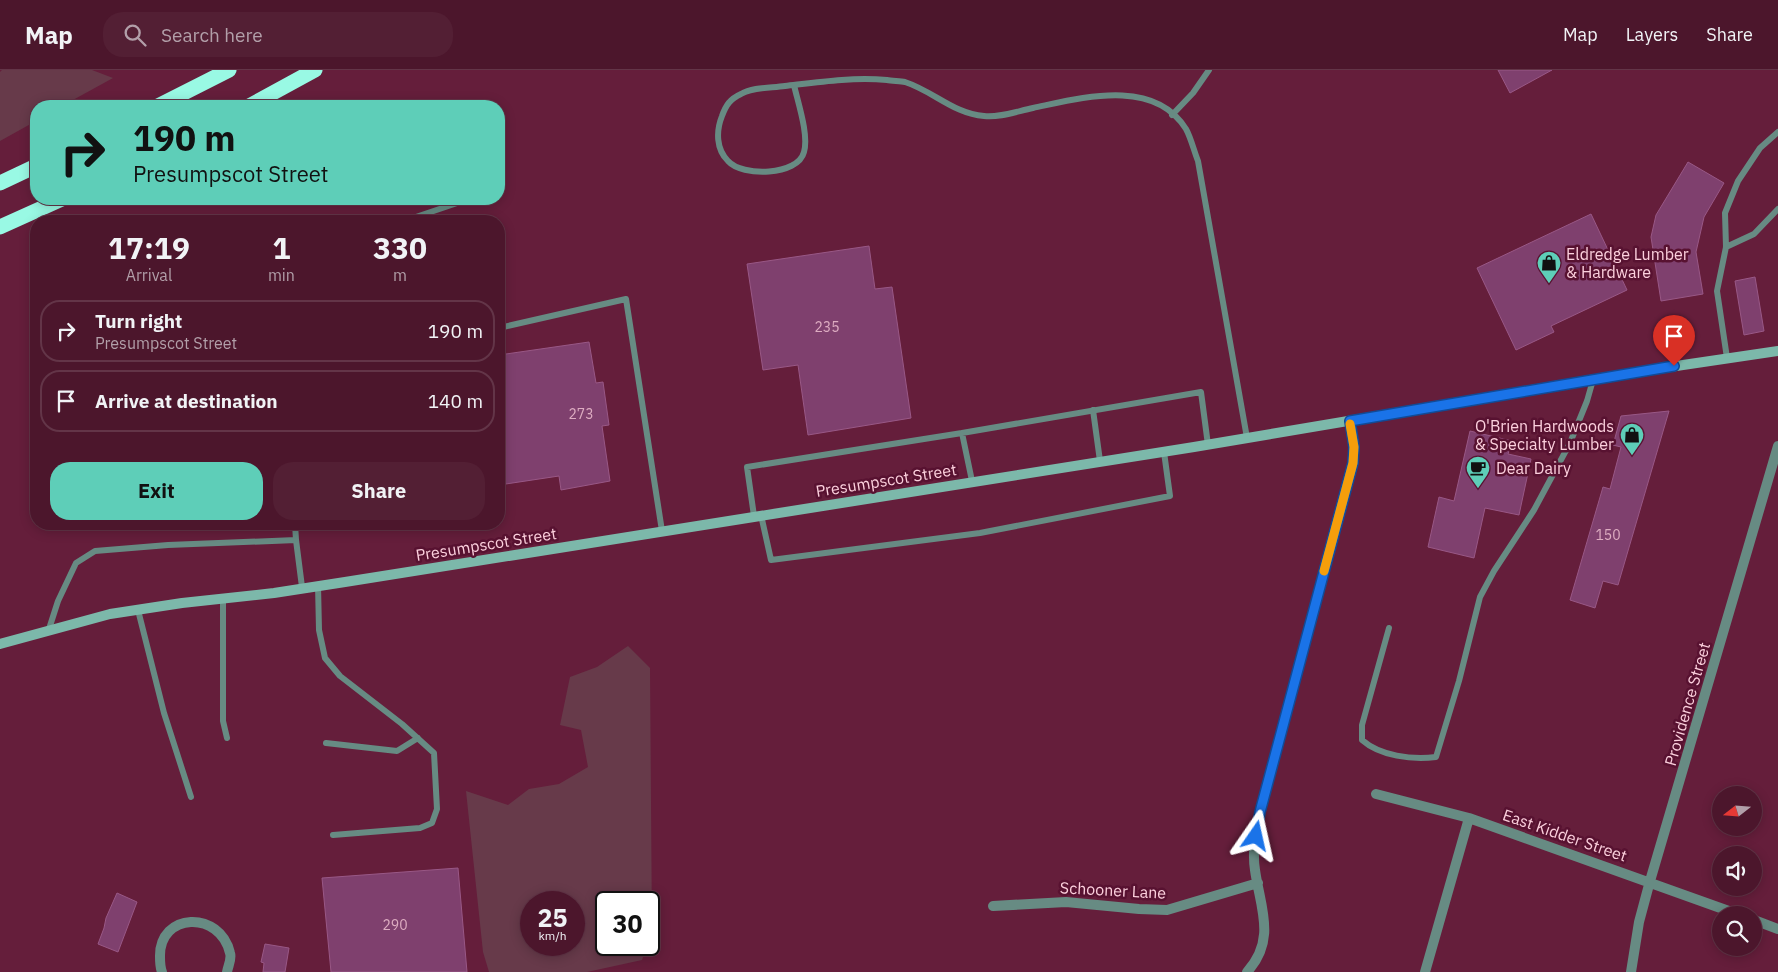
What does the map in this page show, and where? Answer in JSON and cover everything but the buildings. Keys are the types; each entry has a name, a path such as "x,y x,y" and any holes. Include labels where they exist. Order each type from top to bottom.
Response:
{"highway":[{"path":"170,100 229,70"},
{"path":"260,100 315,70"},
{"path":"0,183 30,169"},
{"path":"0,227 49,205"}],"street":[{"name":"Presumpscot Street","path":"0,644 49,629 110,614 318,585 1164,452 1778,351"},
{"path":"1247,972 1260,952 1265,931 1265,913 1254,855 1260,812 1353,463 1354,447 1350,421"},
{"name":"Providence Street","path":"1631,972 1639,922 1650,881 1778,446"},
{"name":"East Kidder Street","path":"1376,794 1470,818 1716,906"},
{"path":"1425,972 1470,818"},
{"name":"Schooner Lane","path":"993,906 1066,902 1167,910 1258,883"},
{"path":"162,972 160,946 169,932 188,921 206,922 223,935 231,955 227,972"},
{"path":"1762,923 1778,929"}],"lane":[{"path":"1172,115 1193,93 1209,70"},
{"path":"794,85 804,136 804,153 795,165 776,170 751,173 728,162 718,144 718,126 727,103 742,93 794,85 863,79 905,82 962,112 986,117 1070,100 1109,95 1144,98 1166,108 1186,130 1198,161 1247,438"},
{"path":"1727,358 1717,292 1726,247 1725,214 1738,181 1760,148 1778,132"},
{"path":"421,215 451,205"},
{"path":"1726,247 1754,234 1778,209"},
{"path":"505,327 626,299 662,531"},
{"path":"1389,628 1362,725 1362,740 1372,749 1422,759 1436,757 1480,597 1494,571 1534,510 1570,443 1587,401 1593,380"},
{"path":"1164,452 1170,496 980,533 771,560 758,516 747,467 1201,392 1208,445"},
{"path":"1093,410 1100,462"},
{"path":"962,433 972,481"},
{"path":"295,530 302,587"},
{"path":"49,629 58,602 76,563 95,551 168,545 296,540"},
{"path":"318,585 319,630 325,658 340,676 434,753 437,809 432,823 420,828 333,835"},
{"path":"222,598 223,721 227,738"},
{"path":"138,610 164,713 191,797"},
{"path":"326,743 397,751 418,738"}],"shaded area":[{"path":"2,70 92,70 113,78 73,100 30,100 30,124 0,141 0,72"},
{"path":"628,646 650,668 652,891 595,891 595,956 643,956 642,960 587,972 489,972 483,952 466,791 508,805 529,789 559,784 588,767 581,730 560,725 570,677 597,667"}],"slow traffic":[{"path":"1324,571 1353,463 1354,447 1350,424"}],"place":[{"name":"Eldredge Lumber & Hardware","path":"1549,284"},
{"name":"O'Brien Hardwoods & Specialty Lumber","path":"1632,456"},
{"name":"Dear Dairy","path":"1478,489"}],"route":[{"path":"1256,836 1260,812 1353,463 1354,447 1350,421 1674,366"}]}
